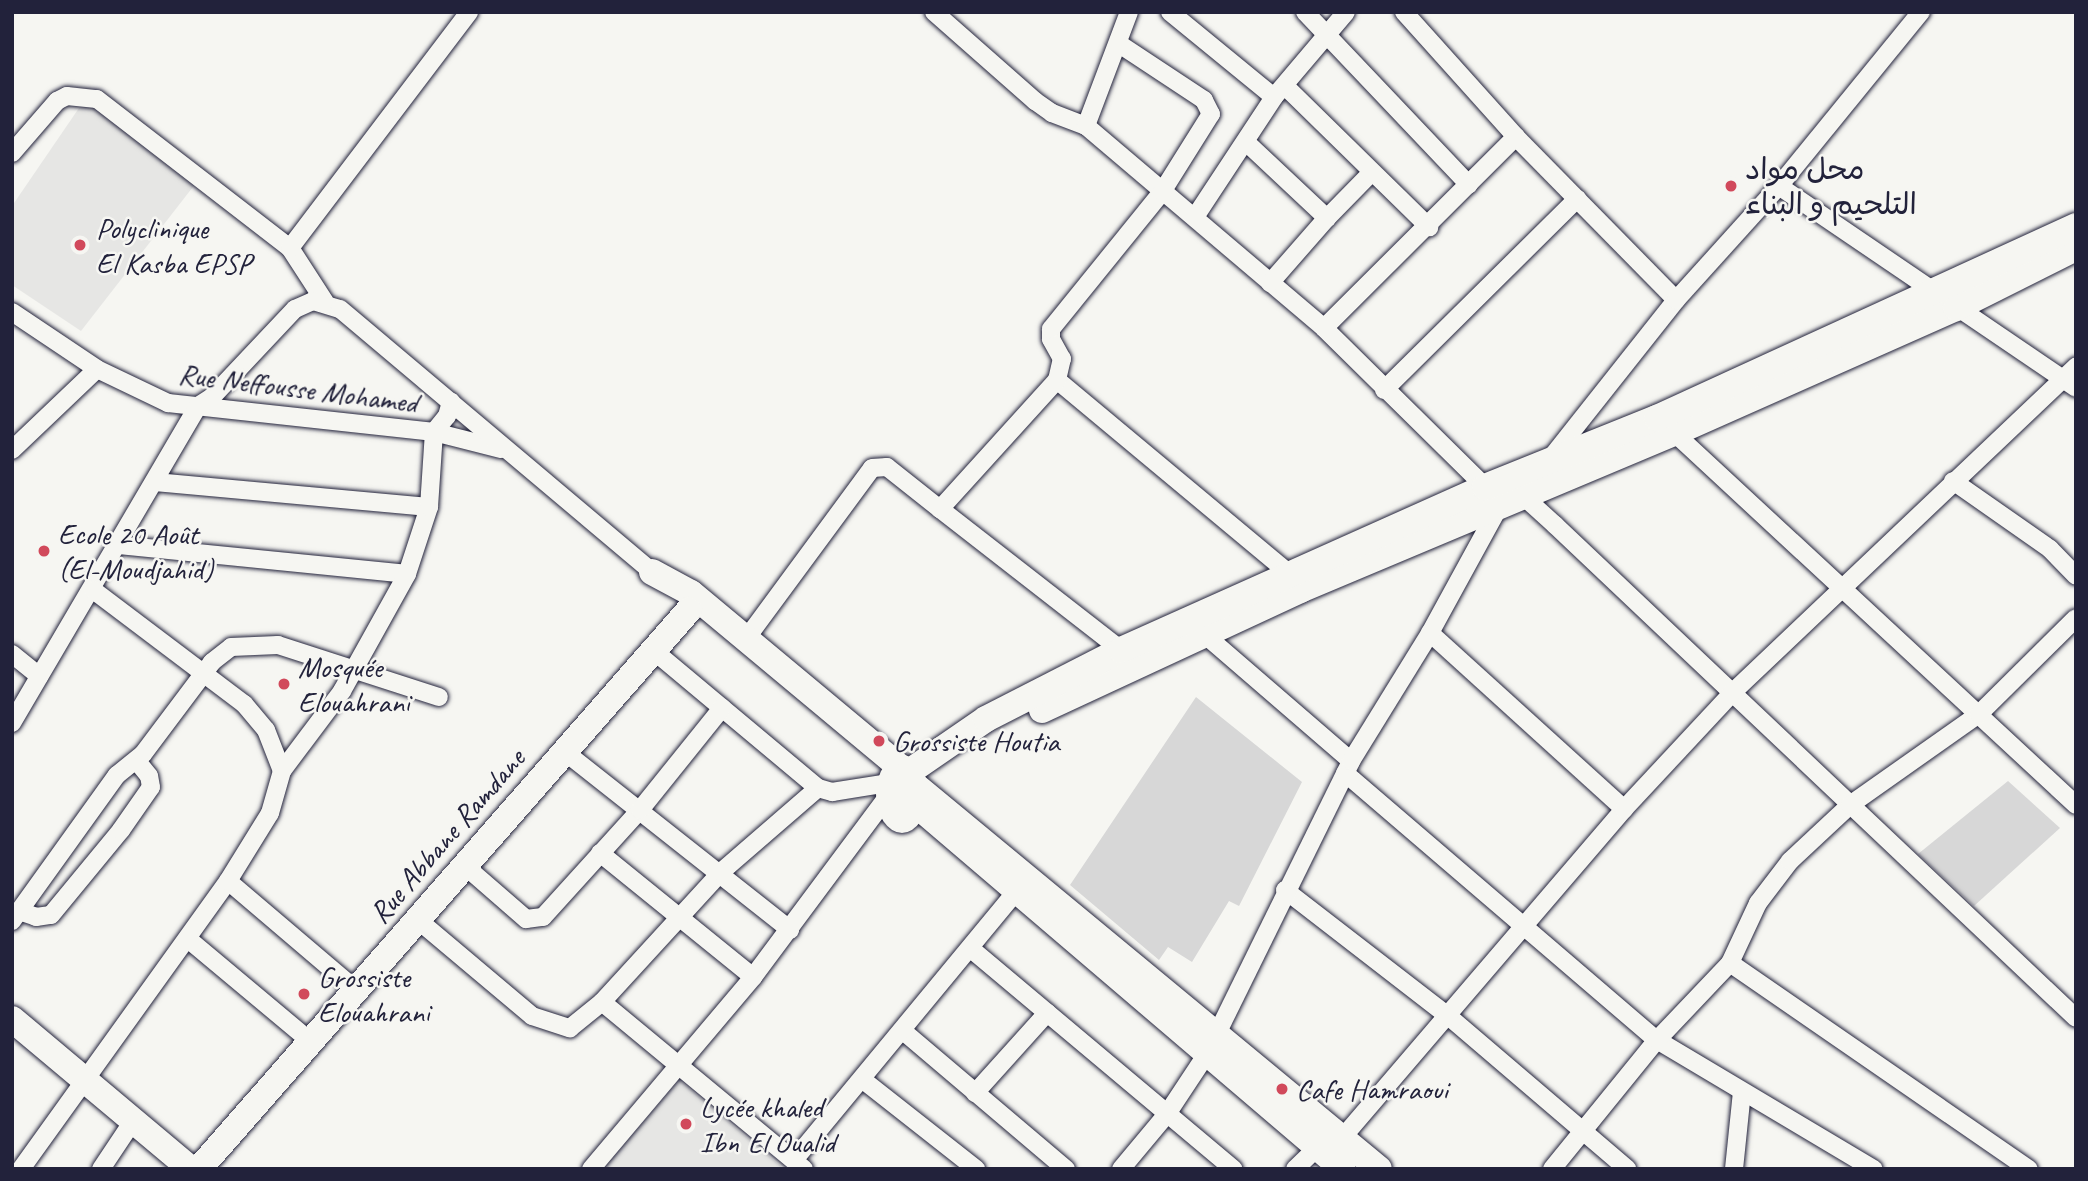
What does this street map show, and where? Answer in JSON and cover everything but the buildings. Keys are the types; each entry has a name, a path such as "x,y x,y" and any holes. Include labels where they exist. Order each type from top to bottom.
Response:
{"street":[{"path":"290,248 468,12"},
{"path":"934,12 1035,101 1052,113 1086,126 1324,328 1492,497"},
{"path":"1086,126 1129,12"},
{"path":"1170,12 1279,91 1372,172 1429,228"},
{"path":"1305,12 1469,185"},
{"path":"1195,217 1247,143 1279,91 1346,12"},
{"path":"1404,12 1516,137 1676,300"},
{"path":"1546,463 1676,300 1779,186 1922,12"},
{"path":"940,509 1057,380 1062,359 1051,339 1051,329 1162,192 1211,110 1204,100 1118,43"},
{"path":"12,153 57,101 67,96 97,99 290,248 325,302"},
{"path":"1324,328 1429,228 1516,137"},
{"path":"1247,143 1327,218"},
{"path":"1270,283 1372,172"},
{"path":"1779,186 2076,388"},
{"path":"1384,390 1577,199"},
{"path":"1945,301 2076,226"},
{"path":"591,1169 753,977 899,781 965,738 986,719 1121,650 1289,573 1492,497 1523,496 1666,425 1945,301 2076,248"},
{"path":"12,723 93,590 198,406 212,397 295,309 313,301 325,302 340,309 652,572 689,610 796,690"},
{"name":"Rue Neffousse Mohamed","path":"12,312 97,369 151,397 198,406 434,432 510,452"},
{"path":"1295,1169 1318,1147 1343,1137 1524,924 1733,692 1840,586 2060,378 2076,366"},
{"path":"12,450 97,369"},
{"path":"1057,380 1289,573"},
{"name":"Rue Neffousse Mohamed","path":"434,432 451,402"},
{"path":"965,738 993,733 1203,634 1492,497 1546,463 1666,425"},
{"path":"1666,425 2076,805"},
{"path":"21,1169 228,881 270,813 282,771 356,668 407,574 429,507 434,432"},
{"path":"746,639 877,465 887,467 1121,650"},
{"path":"1953,481 2050,549 2076,576"},
{"path":"155,482 429,507"},
{"path":"1523,496 2076,1018"},
{"path":"1121,1169 1167,1114 1212,1044 1285,890 1348,767 1430,633 1492,497"},
{"path":"118,545 407,574"},
{"path":"652,572 691,593 746,639 796,690 899,781 1212,1044 1343,1169"},
{"path":"93,590 207,672 266,730 282,771"},
{"name":"Rue Abbane Ramdane","path":"199,1169 689,610"},
{"path":"1552,1169 1657,1040 1730,963 1758,903 1778,875 1850,805 1979,714 2076,618"},
{"path":"1430,633 1624,810"},
{"path":"1203,634 1348,767 1657,1040 1873,1169"},
{"path":"16,916 117,775 137,761 220,654 244,643 278,645 439,697"},
{"path":"654,651 818,788 832,792 899,781"},
{"path":"12,654 39,676"},
{"path":"465,866 517,913 536,919 552,909 640,810 722,708"},
{"path":"565,752 790,930"},
{"path":"16,916 51,915 146,797 150,781 137,761"},
{"path":"899,781 1016,892 1212,1044 1343,1137 1378,1169"},
{"path":"418,920 544,1022 575,1026 602,1002 721,873 818,788"},
{"path":"600,853 753,977"},
{"path":"48,869 75,887"},
{"path":"228,881 356,990"},
{"path":"1285,890 1447,1015 1627,1169"},
{"path":"602,1002 799,1165 863,1080 1016,892"},
{"path":"188,939 311,1042"},
{"path":"970,948 1233,1169"},
{"path":"1730,963 2029,1169"},
{"path":"975,1093 1047,1013"},
{"path":"12,1019 191,1169"},
{"path":"903,1031 1066,1169"},
{"path":"863,1080 976,1169"},
{"path":"1734,1169 1742,1092"},
{"path":"101,1169 133,1121"}],"shaded area":[{"name":"Polyclinique El Kasba EPSP","path":"100,105 196,183 81,331 12,285 12,206 79,108"},
{"path":"1196,697 1302,782 1239,906 1229,901 1192,962 1168,947 1159,960 1070,885"},
{"path":"2008,781 2060,828 1974,906 1918,854"},
{"name":"Lycée khaled Ibn El Oualid","path":"679,1080 784,1169 603,1169"}],"place":[{"name":"محل مواد التلحيم و البناء","path":"1731,186"},
{"name":"Polyclinique El Kasba EPSP","path":"80,245"},
{"name":"Ecole 20 Août (El-Moudjahid)","path":"44,551"},
{"name":"Mosquée Elouahrani","path":"284,684"},
{"name":"Grossiste Houtia","path":"879,741"},
{"name":"Grossiste Elouahrani","path":"304,994"},
{"name":"Cafe Hamraoui","path":"1282,1089"},
{"name":"Lycée khaled Ibn El Oualid","path":"686,1124"}]}
